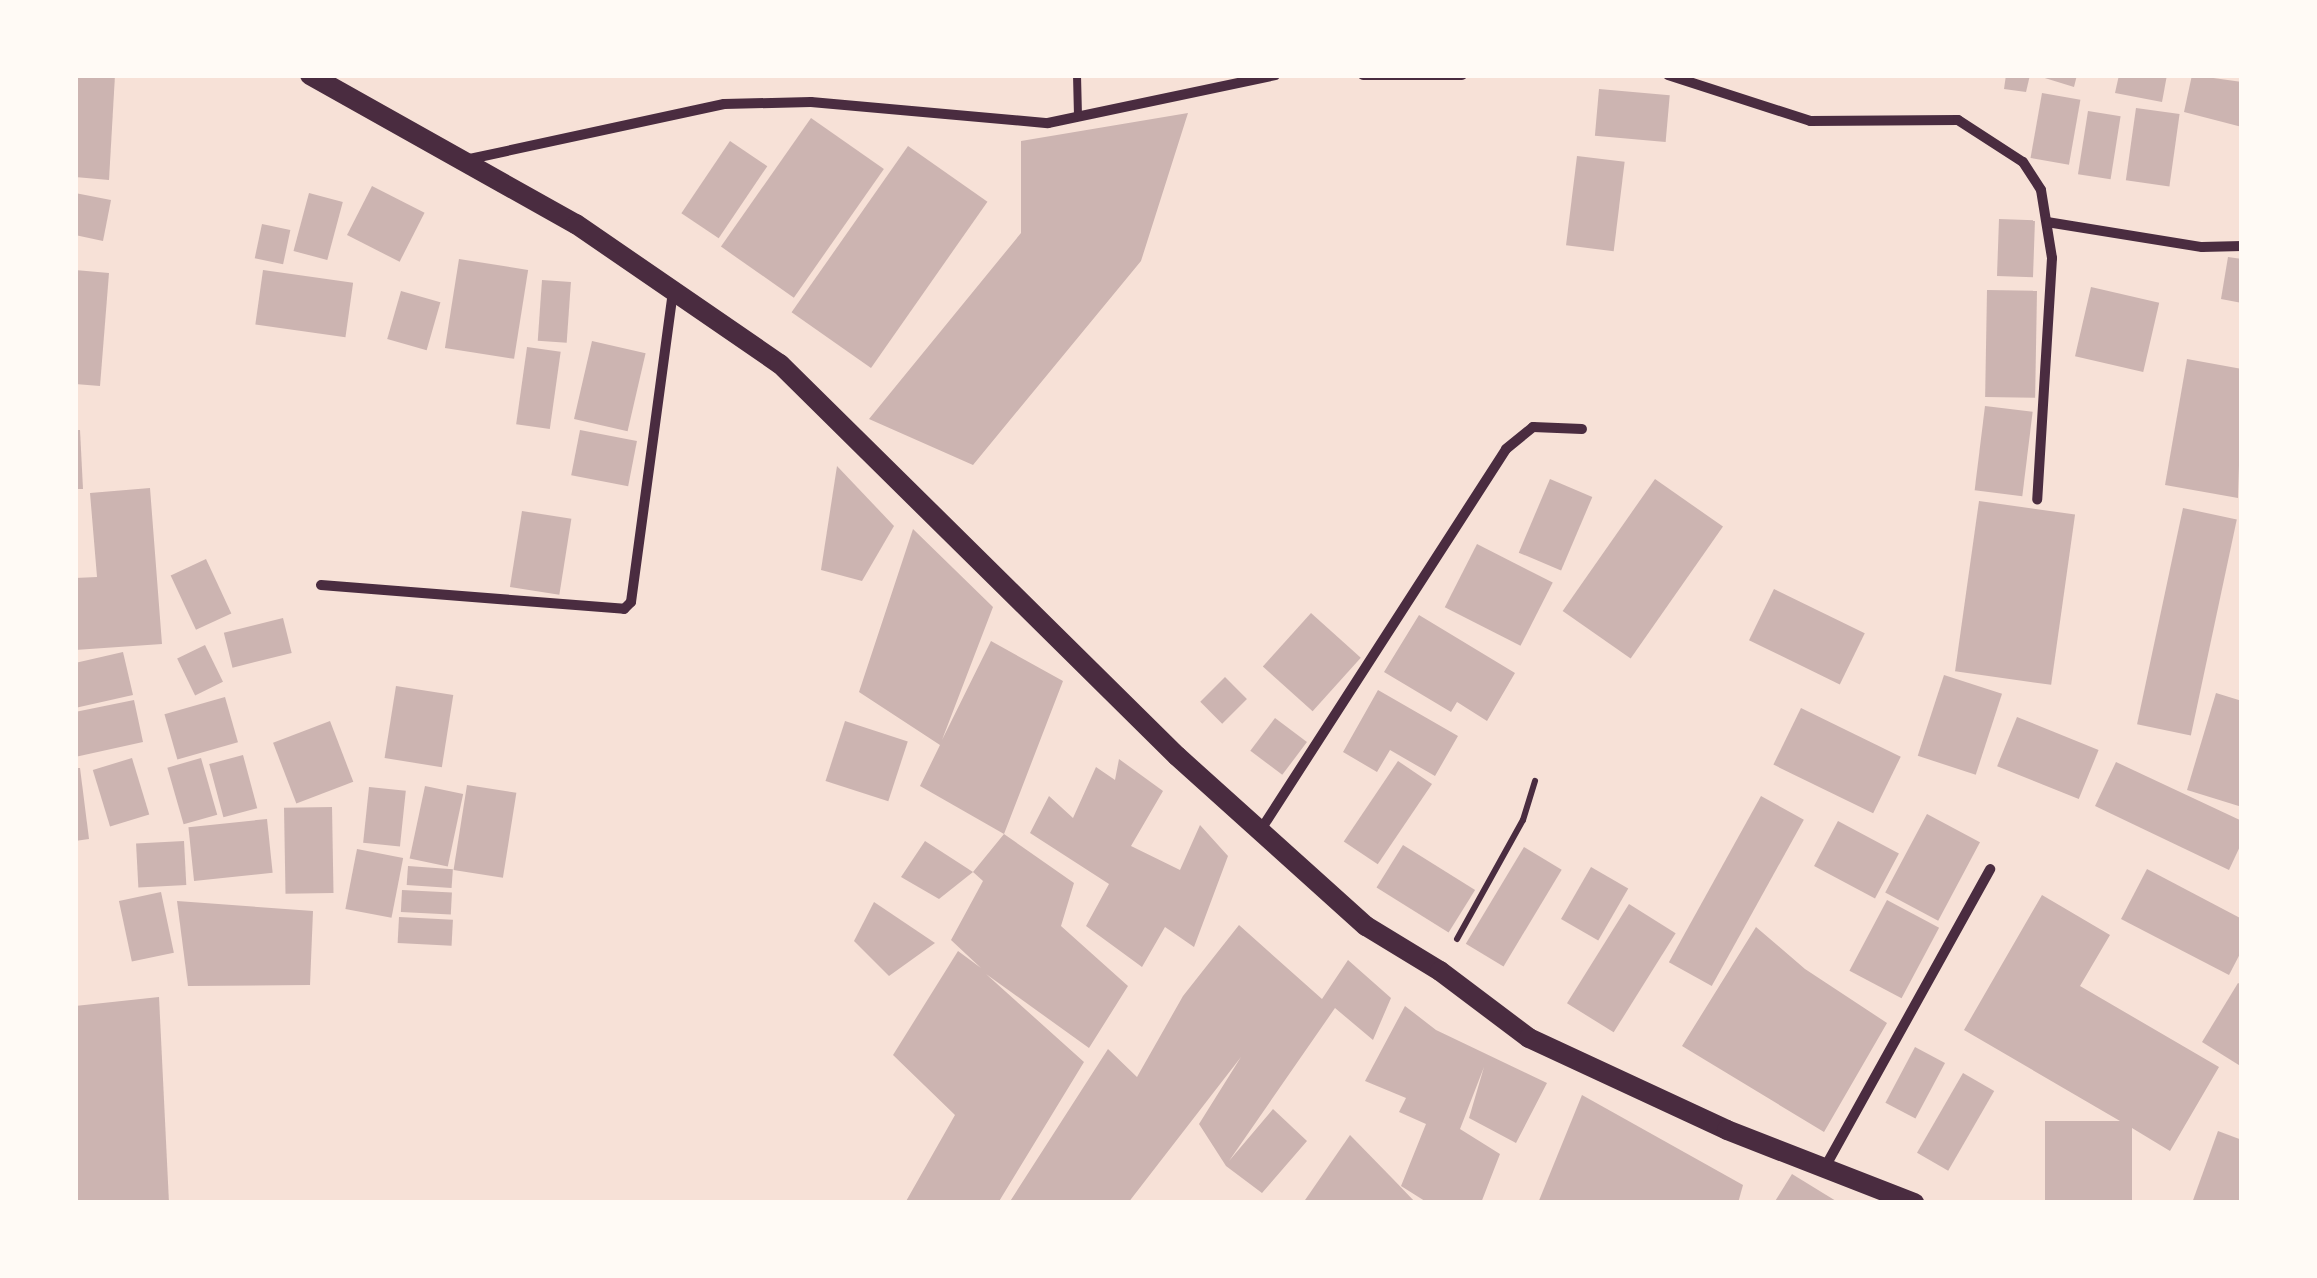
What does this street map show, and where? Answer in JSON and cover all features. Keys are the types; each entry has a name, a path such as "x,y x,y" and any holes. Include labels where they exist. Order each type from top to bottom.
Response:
{"main road":[{"path":"310,75 464,160 674,285 780,364 1259,832 1366,926 1440,971 1529,1038 1824,1170 1914,1203"}],"street":[{"path":"464,160 736,102 812,102 1002,123 1078,116 1276,75"},
{"path":"1362,75 1462,75"},
{"path":"1668,75 1810,121 1958,120 2023,162 2040,190 2052,258 2038,500"},
{"path":"2047,222 2202,248 2242,246"},
{"path":"321,585 617,611 628,606 674,285"},
{"path":"1259,832 1506,449 1533,427 1582,430"},
{"path":"1824,1170 1990,868"}],"lane":[{"path":"1076,75 1078,116"}],"path":[{"path":"1440,971 1524,820 1535,781"}],"building":[{"path":"75,75 115,75 109,180 75,177"},
{"path":"2006,75 2030,75 2026,92 2004,89"},
{"path":"2035,75 2077,75 2074,87"},
{"path":"2119,75 2167,75 2162,102 2115,93"},
{"path":"2192,75 2242,82 2242,127 2184,112"},
{"path":"1599,89 1670,95 1666,142 1595,136"},
{"path":"2042,93 2080,100 2069,165 2031,158"},
{"path":"2136,108 2180,114 2169,186 2126,180"},
{"path":"2088,111 2121,116 2111,179 2078,174"},
{"path":"1188,113 1141,261 973,465 869,419 1021,233 1021,141"},
{"path":"811,118 884,169 794,298 721,247"},
{"path":"730,141 767,166 719,238 681,213"},
{"path":"908,146 987,202 871,368 792,312"},
{"path":"1577,156 1625,162 1614,251 1566,245"},
{"path":"372,186 425,213 400,262 347,235"},
{"path":"75,193 111,200 103,241 75,235"},
{"path":"309,193 343,202 327,260 293,251"},
{"path":"1999,219 2035,220 2033,277 1997,276"},
{"path":"262,224 290,230 283,264 255,258"},
{"path":"2228,257 2242,259 2242,303 2221,299"},
{"path":"459,259 528,270 514,359 445,348"},
{"path":"75,270 109,273 100,386 75,384"},
{"path":"263,270 353,283 345,337 255,324"},
{"path":"542,280 571,282 567,343 538,341"},
{"path":"2091,287 2159,303 2143,372 2075,356"},
{"path":"1987,290 2037,291 2035,398 1985,397"},
{"path":"401,291 440,302 427,350 387,339"},
{"path":"592,341 646,353 628,431 574,419"},
{"path":"527,347 561,352 550,429 516,424"},
{"path":"2187,359 2242,369 2238,498 2165,485"},
{"path":"1985,406 2033,412 2022,496 1975,490"},
{"path":"75,430 80,430 83,489 75,489"},
{"path":"580,430 637,441 628,486 571,475"},
{"path":"837,466 894,526 862,581 821,570"},
{"path":"1550,479 1592,497 1561,571 1519,553"},
{"path":"1655,479 1723,527 1631,658 1563,611"},
{"path":"150,488 162,644 75,650 75,578 97,577 90,493"},
{"path":"1979,501 2075,514 2051,685 1955,671"},
{"path":"2183,508 2237,519 2191,736 2137,724"},
{"path":"522,511 571,519 559,595 510,587"},
{"path":"913,529 993,607 942,740 991,641 1063,681 1004,834 920,786 940,745 859,692"},
{"path":"1477,544 1553,583 1521,646 1445,607"},
{"path":"206,559 231,613 196,630 171,575"},
{"path":"1774,589 1865,633 1840,685 1749,640"},
{"path":"1311,613 1361,658 1313,711 1263,667"},
{"path":"1419,615 1515,673 1487,721 1457,702 1451,712 1384,672"},
{"path":"283,618 292,653 233,668 224,633"},
{"path":"205,645 223,682 195,695 177,659"},
{"path":"123,652 133,695 75,708 75,663"},
{"path":"1944,675 2002,694 1976,775 1918,756"},
{"path":"1225,677 1247,699 1222,724 1200,702"},
{"path":"396,686 453,695 442,767 385,758"},
{"path":"1378,690 1458,736 1435,776 1390,750 1377,772 1343,752"},
{"path":"2216,693 2242,701 2242,807 2187,790"},
{"path":"225,697 238,742 177,760 164,714"},
{"path":"134,700 143,742 75,757 75,712"},
{"path":"1801,708 1901,757 1873,813 1773,765"},
{"path":"2017,717 2099,750 2079,799 1997,766"},
{"path":"1275,718 1307,742 1282,775 1250,751"},
{"path":"330,721 353,782 296,804 273,743"},
{"path":"845,721 908,741 888,801 826,781"},
{"path":"243,755 257,808 223,817 209,764"},
{"path":"132,758 149,814 110,826 93,770"},
{"path":"201,758 217,815 184,824 167,768"},
{"path":"1119,759 1163,791 1131,846 1180,870 1200,825 1228,856 1194,947 1165,927 1142,967 1086,926 1109,884 1030,833 1049,796 1073,818 1096,767 1115,780"},
{"path":"1398,761 1432,784 1378,864 1344,841"},
{"path":"2116,762 2242,821 2242,842 2229,870 2095,806"},
{"path":"75,768 80,768 89,839 75,841"},
{"path":"467,785 516,793 503,878 454,870"},
{"path":"425,786 463,794 448,866 410,858"},
{"path":"369,787 406,791 400,847 363,843"},
{"path":"1761,796 1804,820 1712,986 1669,962"},
{"path":"332,807 334,893 286,894 284,808"},
{"path":"1927,814 1980,842 1938,921 1885,893"},
{"path":"267,819 273,873 194,881 188,827"},
{"path":"1838,821 1899,853 1875,898 1814,866"},
{"path":"1004,834 1074,883 1061,926 1128,986 1089,1048 986,974 1084,1062 998,1203 905,1203 955,1115 893,1055 958,951 981,968 951,940 983,881 973,872"},
{"path":"184,841 186,885 138,887 136,844"},
{"path":"925,841 973,872 939,899 901,877"},
{"path":"1403,845 1475,890 1449,932 1377,887"},
{"path":"1524,847 1562,870 1504,967 1466,944"},
{"path":"357,849 403,858 391,918 345,909"},
{"path":"408,866 453,869 452,888 407,885"},
{"path":"1591,867 1628,888 1598,940 1561,919"},
{"path":"2147,869 2242,919 2242,950 2229,975 2121,919"},
{"path":"402,890 452,893 451,915 401,912"},
{"path":"161,892 174,953 132,962 119,901"},
{"path":"2042,895 2110,935 2080,986 2219,1067 2170,1151 2132,1128 2132,1203 2045,1202 2045,1121 2120,1121 1964,1030"},
{"path":"1887,900 1939,928 1902,998 1849,971"},
{"path":"177,901 313,911 310,985 188,986"},
{"path":"874,902 935,943 889,976 854,941"},
{"path":"1629,904 1676,933 1614,1032 1567,1003"},
{"path":"399,917 453,920 452,946 398,943"},
{"path":"1239,925 1322,999 1348,960 1391,998 1373,1040 1335,1008 1229,1161 1273,1109 1307,1141 1262,1193 1226,1166 1199,1124 1241,1057 1128,1203 1009,1203 1108,1049 1137,1077 1183,996"},
{"path":"1756,927 1805,969 1887,1023 1824,1132 1682,1046"},
{"path":"2238,983 2242,985 2242,1067 2202,1042"},
{"path":"159,997 169,1203 75,1203 75,1006"},
{"path":"1405,1006 1436,1030 1547,1083 1516,1143 1469,1118 1484,1067 1460,1129 1500,1154 1481,1203 1428,1203 1401,1186 1426,1124 1399,1112 1406,1098 1365,1081"},
{"path":"1915,1047 1945,1063 1915,1119 1885,1103"},
{"path":"1963,1073 1994,1091 1948,1171 1917,1153"},
{"path":"1582,1095 1743,1185 1738,1203 1538,1203"},
{"path":"2218,1131 2242,1140 2242,1203 2192,1203"},
{"path":"1350,1135 1392,1178 1416,1203 1303,1203"},
{"path":"1792,1174 1836,1201 1774,1203"}]}
